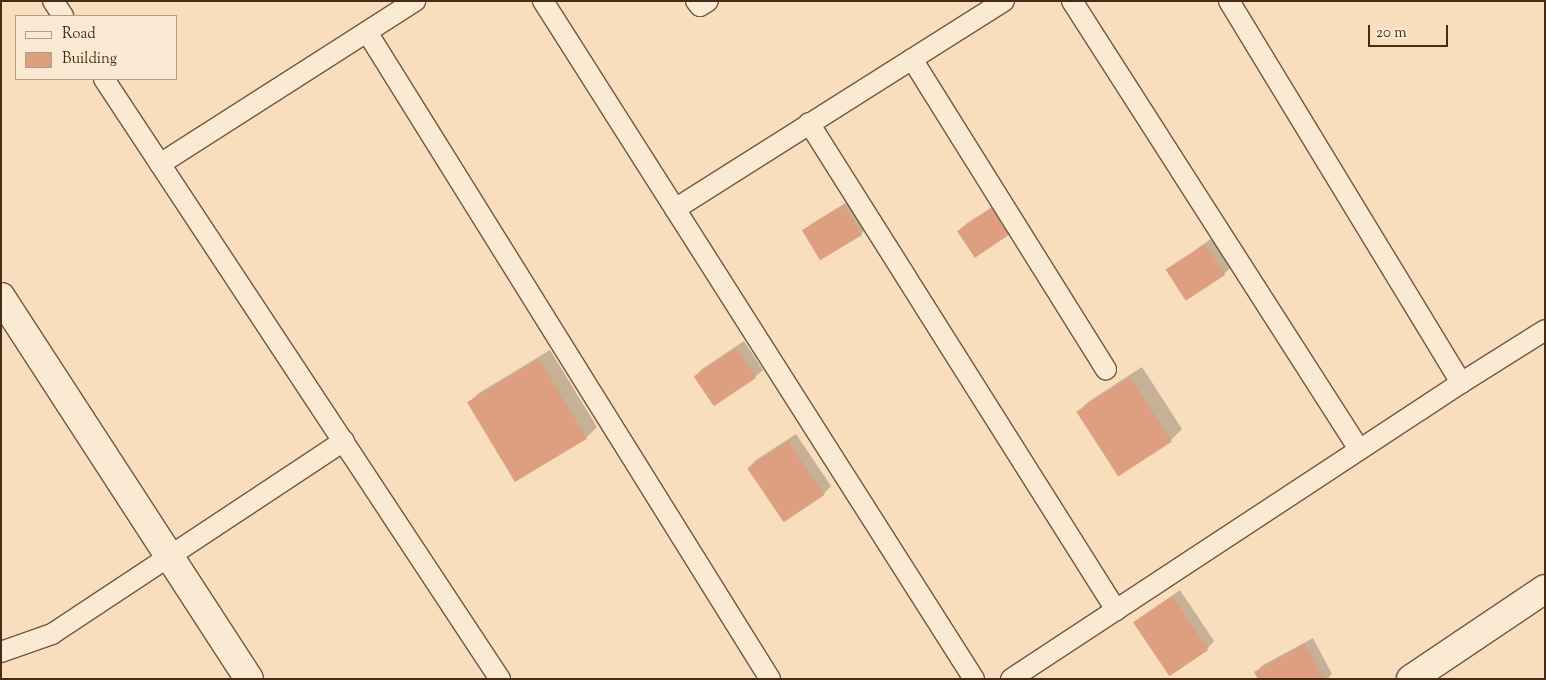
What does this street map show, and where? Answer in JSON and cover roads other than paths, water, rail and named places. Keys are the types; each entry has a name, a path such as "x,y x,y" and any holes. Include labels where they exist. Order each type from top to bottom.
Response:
{"street":[{"path":"53,1 62,15"},
{"path":"160,164 415,1"},
{"path":"543,1 974,679"},
{"path":"696,1 700,6 708,1"},
{"path":"675,208 1004,1"},
{"path":"1072,1 1359,450"},
{"path":"1229,1 1461,382"},
{"path":"367,32 770,679"},
{"path":"912,59 1106,369"},
{"path":"105,80 500,679"},
{"path":"809,123 1116,610"},
{"path":"1,297 168,557 249,679"},
{"path":"1012,679 1461,382 1545,330"},
{"path":"1,652 52,634 344,441"},
{"path":"1411,679 1545,589"}]}
